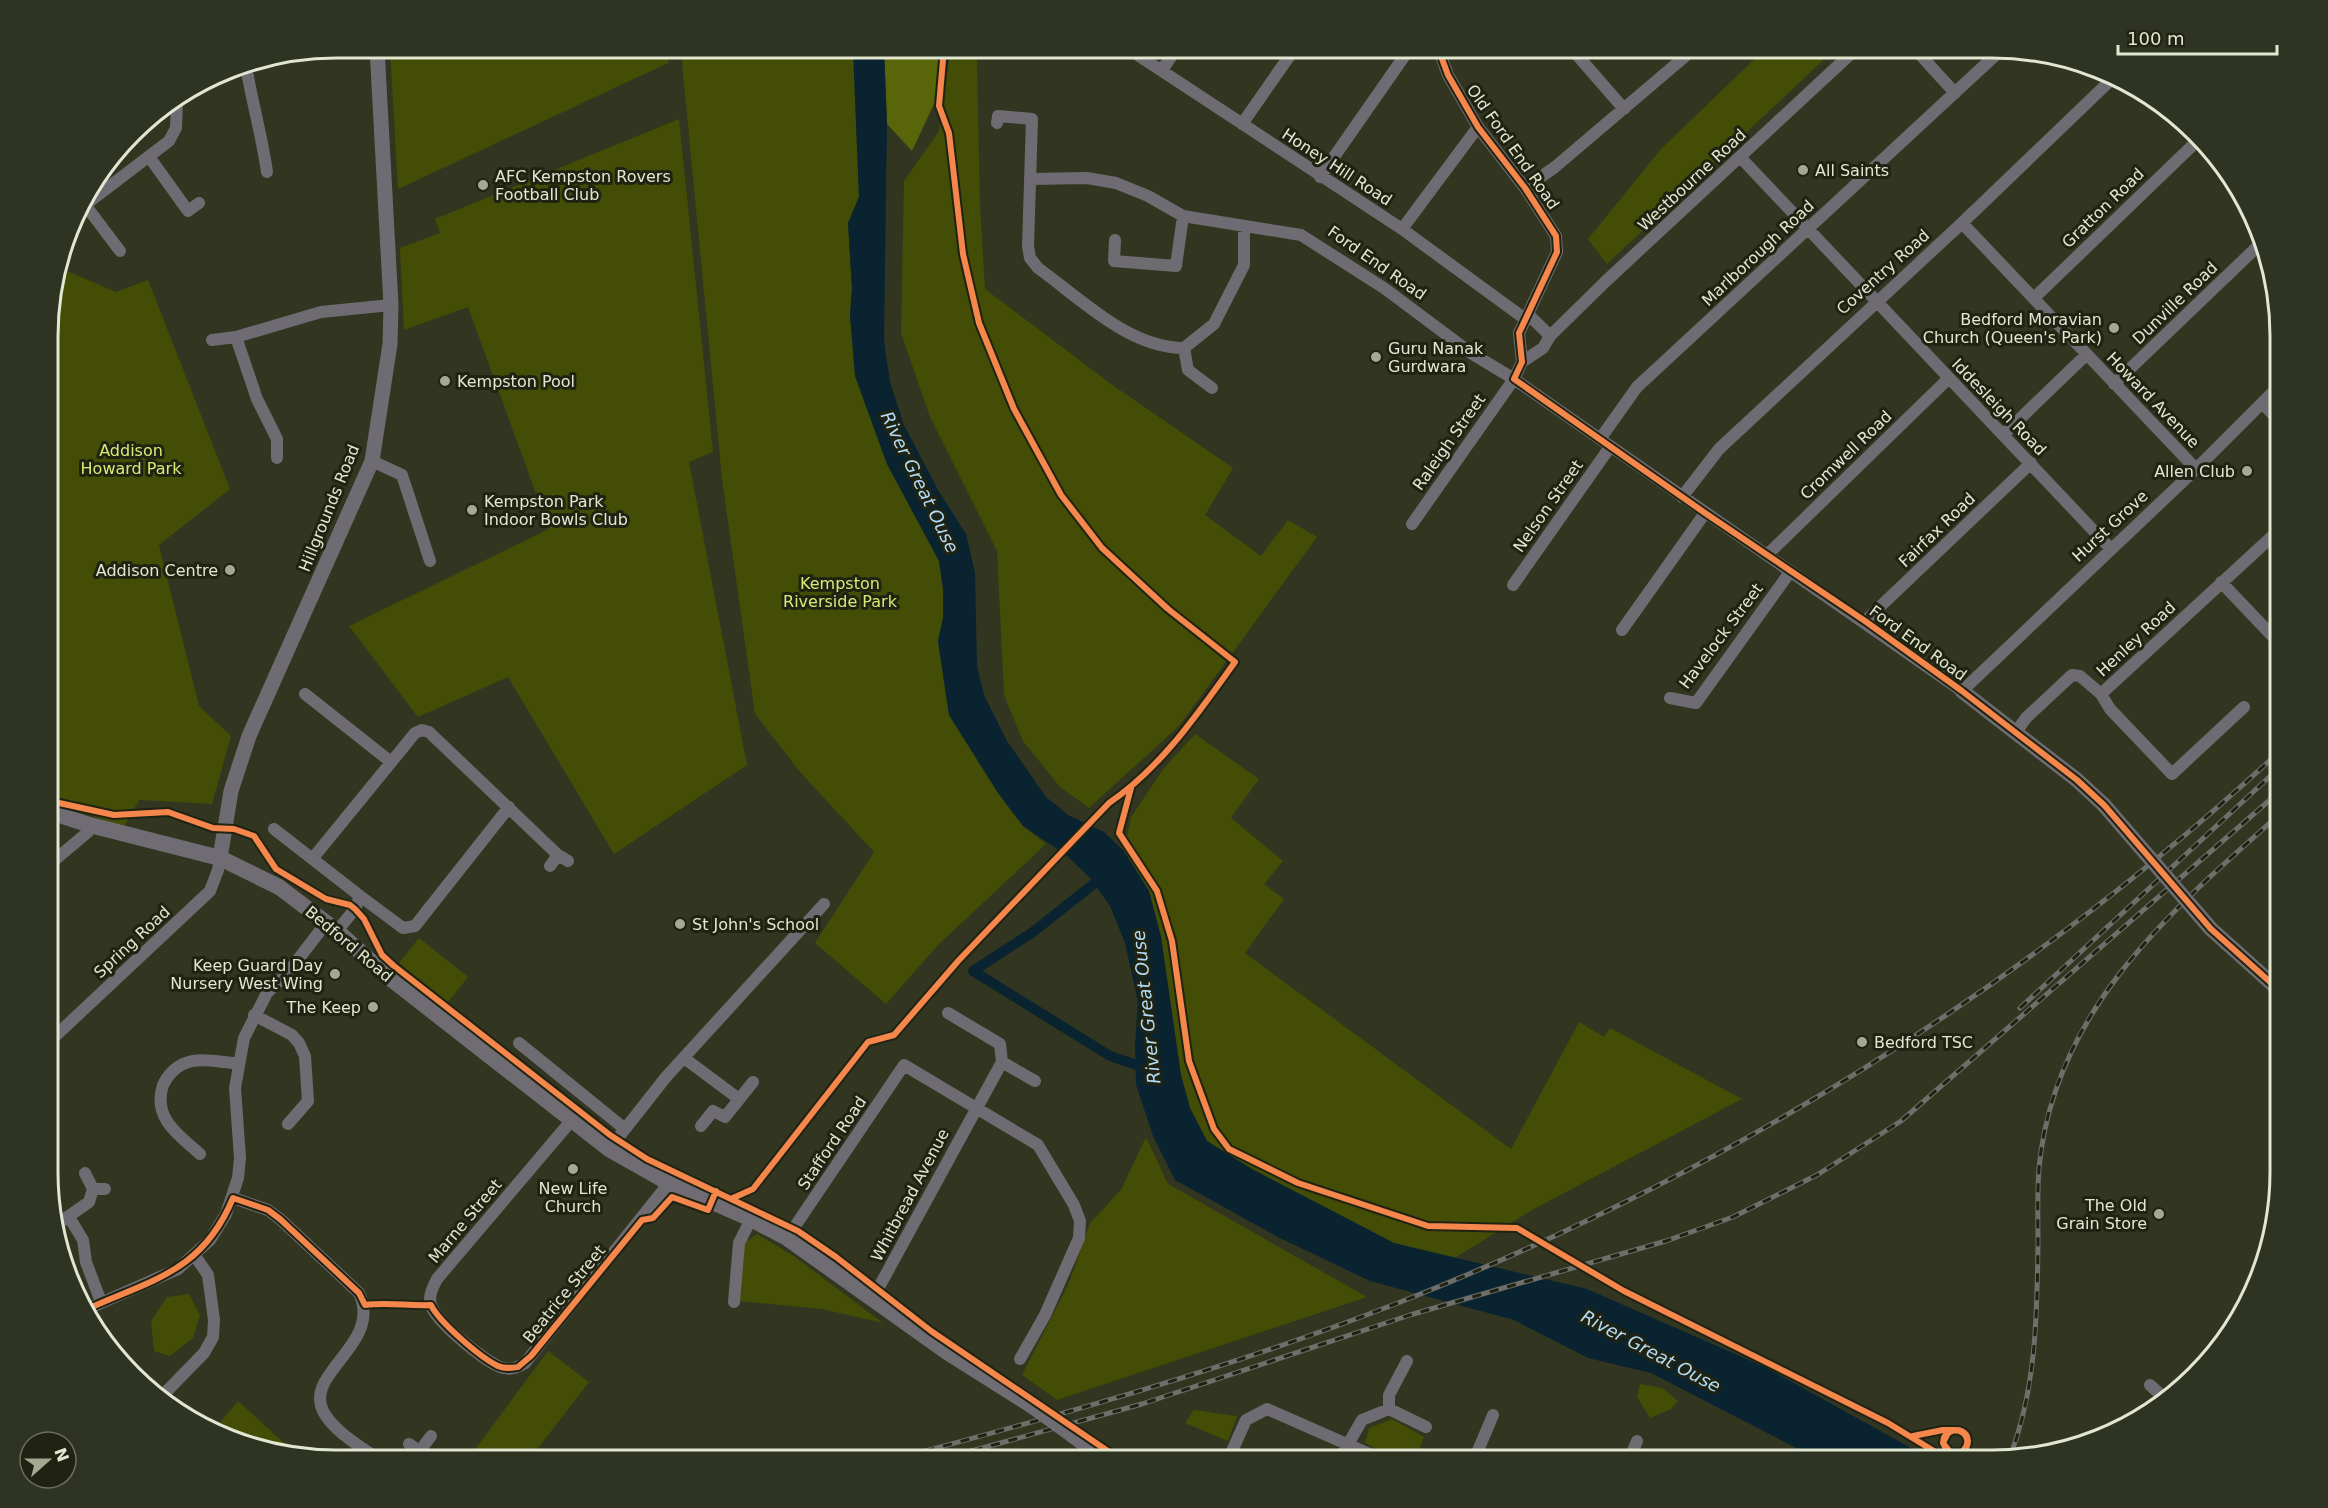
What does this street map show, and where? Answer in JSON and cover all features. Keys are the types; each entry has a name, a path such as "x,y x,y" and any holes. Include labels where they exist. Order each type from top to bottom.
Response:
{"main road":[{"name":"Bedford Road","path":"58,815 220,858 279,887 332,927 386,975 609,1149 669,1183 751,1219 787,1239 947,1352 1034,1407 1092,1450"}],"street":[{"name":"Hillgrounds Road","path":"220,858 231,790 249,736 372,461 388,362 390,305 376,58"},
{"name":"Honey Hill Road","path":"1143,58 1402,229 1527,316"},
{"path":"1162,70 1170,58"},
{"path":"1242,124 1287,58"},
{"path":"1320,177 1403,58"},
{"name":"Old Ford End Road","path":"1442,58 1448,75 1478,127 1553,228 1558,246 1519,333 1522,362"},
{"path":"1580,58 1624,109"},
{"path":"1525,188 1683,58"},
{"name":"Westbourne Road","path":"1550,336 1847,58"},
{"path":"1923,58 1955,93"},
{"name":"Marlborough Road","path":"1605,443 1637,387 1992,58"},
{"path":"247,73 262,131 267,172"},
{"name":"Coventry Road","path":"1682,497 1719,449 1875,301 1962,223 2107,84"},
{"path":"98,194 150,158 169,141 178,116 177,108"},
{"path":"997,123 998,116 1032,119 1028,246 1030,258 1038,268 1106,317 1148,343 1184,348 1214,324 1244,266 1244,228"},
{"path":"1402,229 1478,127"},
{"name":"Gratton Road","path":"2034,298 2193,145"},
{"path":"150,158 188,211 199,203"},
{"name":"Iddesleigh Road","path":"1742,158 1948,379 2004,434 2110,548"},
{"name":"Ford End Road","path":"1030,178 1087,178 1116,183 1148,196 1183,216 1244,228 1301,235 1315,242 1384,288 1471,354 1514,378 1790,572 1865,621 2016,732 2077,780 2104,805 2211,929 2270,982"},
{"path":"89,210 120,251"},
{"path":"1115,240 1114,261 1176,266 1183,216"},
{"name":"Howard Avenue","path":"1962,223 2196,469"},
{"name":"Dunville Road","path":"2114,384 2255,248"},
{"path":"212,340 236,337 321,312 390,305"},
{"path":"1514,378 1522,362 1543,348 1550,336 1527,316"},
{"path":"236,337 257,399 277,439 277,458"},
{"path":"1184,348 1188,370 1212,388"},
{"path":"2004,434 2086,355"},
{"name":"Raleigh Street","path":"1412,524 1514,378"},
{"name":"Cromwell Road","path":"1767,555 1948,379"},
{"name":"Hurst Grove","path":"1962,691 2110,548 2196,469 2270,395"},
{"path":"2262,403 2270,411"},
{"name":"Nelson Street","path":"1513,585 1605,443"},
{"path":"372,461 402,475 430,561"},
{"name":"Fairfax Road","path":"1865,621 2031,463"},
{"path":"1622,630 1705,513"},
{"name":"Henley Road","path":"2016,732 2026,718 2072,675 2080,676 2101,694 2270,538"},
{"name":"Havelock Street","path":"1670,698 1695,703 1790,572"},
{"path":"2221,582 2270,634"},
{"path":"305,694 391,762"},
{"path":"2101,694 2109,710 2172,774 2244,707"},
{"path":"313,858 415,733 422,730 429,732 563,858 550,866"},
{"path":"274,829 403,928 415,926 509,807"},
{"path":"58,857 88,832 90,825"},
{"name":"Spring Road","path":"58,1034 210,891 220,858"},
{"path":"94,1306 159,1279 177,1269 195,1256 210,1240 233,1198 240,1158 235,1088 237,1063 254,1015 267,993 332,927 355,909 360,896"},
{"path":"609,1149 684,1058 824,904"},
{"path":"948,1012 1000,1044 1002,1062 1035,1081"},
{"path":"254,1015 292,1035 305,1056 308,1101 294,1109 288,1124"},
{"path":"519,1043 625,1129"},
{"path":"684,1058 740,1100"},
{"path":"200,1154 164,1119 161,1094 165,1081 185,1063 198,1060 237,1063"},
{"name":"Whitbread Avenue","path":"873,1298 975,1107 1002,1062"},
{"name":"Stafford Road","path":"787,1239 904,1065 975,1107"},
{"path":"701,1126 713,1111 725,1117 753,1082"},
{"path":"975,1107 1038,1145 1074,1205 1080,1221 1079,1238 1045,1315 1020,1359"},
{"name":"Marne Street","path":"497,1366 436,1317 431,1305 430,1294 437,1279 571,1121"},
{"path":"63,1221 89,1202 99,1189 86,1173"},
{"name":"Beatrice Street","path":"497,1366 518,1367 525,1363 669,1183"},
{"path":"233,1198 268,1210 280,1219 359,1293 365,1305 362,1330 322,1384 321,1406 326,1416 337,1427 366,1450"},
{"path":"69,1217 83,1240 86,1262 101,1302"},
{"path":"734,1302 739,1243 751,1219"},
{"path":"166,1391 204,1353 213,1337 214,1320 208,1275 195,1256"},
{"path":"1389,1409 1389,1395 1407,1361"},
{"path":"2150,1385 2159,1393"},
{"path":"1232,1450 1246,1420 1266,1408 1362,1450"},
{"path":"1344,1450 1362,1420 1389,1409 1426,1427"},
{"path":"1478,1450 1493,1415"},
{"path":"416,1450 431,1436"},
{"path":"1633,1450 1637,1441"}],"green space":[{"path":"391,58 668,58 668,63 398,189"},
{"name":"Kempston Riverside Park","path":"683,58 853,58 859,197 848,223 852,288 850,315 855,376 887,464 939,561 943,589 943,618 938,641 949,715 998,793 1023,826 1046,844 938,945 886,1004 815,943 874,852 800,772 755,714 722,479"},
{"path":"884,58 939,58 934,104 912,151 887,124"},
{"path":"950,58 977,58 980,207 985,289 1111,384 1233,468 1205,515 1261,556 1288,520 1317,537 1179,726 1089,808 1060,787 1023,741 1004,695 997,551 930,417 901,333 904,181 939,131"},
{"path":"1756,58 1825,58 1607,264 1588,239 1661,149"},
{"path":"679,119 713,452 689,462 747,765 614,854 508,677 418,717 349,626 549,529 468,307 404,330 400,248 440,233 435,219"},
{"name":"Addison Howard Park","path":"67,271 116,292 148,280 230,489 159,545 199,706 231,736 212,804 139,800 124,827 58,804 58,337 61,300"},
{"path":"1195,734 1259,779 1231,818 1283,861 1264,884 1284,899 1245,953 1511,1149 1579,1022 1604,1037 1610,1028 1742,1099 1532,1210 1453,1259 1394,1243 1252,1169 1207,1141 1190,1108 1181,1075 1161,937 1149,891 1124,851 1131,817 1164,768"},
{"path":"419,938 468,977 448,1002 399,963"},
{"path":"1146,1137 1168,1184 1367,1297 1057,1400 1022,1375 1069,1283 1090,1223 1121,1190"},
{"path":"757,1234 795,1257 883,1323 822,1309 738,1301 744,1243"},
{"path":"189,1294 200,1315 193,1338 170,1356 154,1351 151,1321 167,1297"},
{"path":"548,1351 589,1382 537,1450 474,1450"},
{"path":"1640,1384 1662,1388 1678,1401 1671,1409 1650,1418 1637,1397"},
{"path":"238,1401 286,1445 247,1435 219,1423"},
{"path":"1194,1410 1237,1416 1228,1441 1185,1423"},
{"path":"1392,1419 1424,1437 1419,1450 1379,1450 1365,1443 1369,1428"}],"water":[{"name":"River Great Ouse","path":"853,58 884,58 887,124 884,340 890,382 904,425 938,490 966,534 975,573 977,666 984,695 1007,741 1046,797 1068,815 1104,832 1124,851 1149,891 1161,937 1181,1075 1190,1108 1207,1141 1252,1169 1394,1243 1587,1289 1765,1367 1915,1450 1801,1450 1651,1373 1588,1358 1514,1320 1370,1281 1278,1237 1175,1180 1153,1136 1136,1085 1135,1045 1138,1002 1125,943 1110,906 1090,878 1066,855 1023,826 998,793 949,715 938,641 943,618 943,589 939,561 887,464 855,376 850,315 852,288 848,223 859,197"}],"waterway":[{"name":"River Great Ouse","path":"1105,875 1033,932 973,971 1110,1056 1149,1069"}],"railway":[{"path":"928,1450 1147,1389 1336,1326 1518,1253 1636,1197 1751,1135 1864,1068 1973,997 2079,920 2181,838 2270,760"},
{"path":"2020,1008 2270,776"},
{"path":"975,1450 1142,1404 1410,1315 1666,1241 1733,1217 1817,1175 1901,1121 2270,800"},
{"path":"2013,1449 2025,1407 2036,1327 2039,1168 2049,1112 2067,1060 2092,1013 2123,969 2158,928 2270,823"}],"cycle path":[{"path":"733,1198 753,1189 868,1042 894,1035 959,960 1109,803 1128,789 1162,756 1193,720 1235,662 1168,609 1102,548 1061,495 1014,409 979,323 963,254 949,133 939,106 943,58"},
{"path":"1442,58 1448,75 1478,127 1525,188 1556,236 1557,252 1519,333 1522,362"},
{"path":"1522,362 1514,379 1705,513 1865,621 1962,691 2077,780 2104,805 2211,929 2270,982"},
{"path":"1131,788 1119,833 1157,891 1172,941 1189,1061 1214,1129 1229,1149 1298,1183 1428,1226 1517,1228 1624,1291 1888,1423 1932,1450"},
{"path":"58,803 114,815 168,812 213,828 234,829 254,836 276,869 326,899 350,905 364,919 382,955 394,966 610,1135 647,1159 798,1231 836,1257 931,1331 1106,1450"},
{"path":"94,1306 172,1271 190,1258 206,1243 233,1198 268,1210 280,1219 359,1293 365,1305 431,1305 451,1330 481,1355 501,1367 518,1367 531,1356 642,1220 653,1218 672,1197 708,1210 716,1191"},
{"path":"1913,1436 1954,1430"},
{"path":"1948,1434 1949,1431 1954,1430"},
{"path":"1955,1430 1960,1432"},
{"path":"1955,1430 1960,1432"},
{"path":"1948,1434 1955,1430"},
{"path":"1955,1430 1966,1434 1968,1441"},
{"path":"1943,1442 1948,1434"},
{"path":"1943,1442 1948,1434"},
{"path":"1966,1437 1968,1441"},
{"path":"1966,1437 1967,1444"},
{"path":"1966,1448 1968,1441"},
{"path":"1944,1444 1949,1450"},
{"path":"1944,1444 1948,1450"},
{"path":"1966,1448 1967,1444"},
{"path":"1964,1450 1967,1444"}],"place":[{"name":"All Saints","path":"1803,170"},
{"name":"AFC Kempston Rovers Football Club","path":"483,185"},
{"name":"Bedford Moravian Church (Queen's Park)","path":"2114,328"},
{"name":"Guru Nanak Gurdwara","path":"1376,357"},
{"name":"Kempston Pool","path":"445,381"},
{"name":"Allen Club","path":"2247,471"},
{"name":"Kempston Park Indoor Bowls Club","path":"472,510"},
{"name":"Addison Centre","path":"230,570"},
{"name":"St John's School","path":"680,924"},
{"name":"Keep Guard Day Nursery West Wing","path":"335,974"},
{"name":"The Keep","path":"373,1007"},
{"name":"Bedford TSC","path":"1862,1042"},
{"name":"New Life Church","path":"573,1169"},
{"name":"The Old Grain Store","path":"2159,1214"}]}
